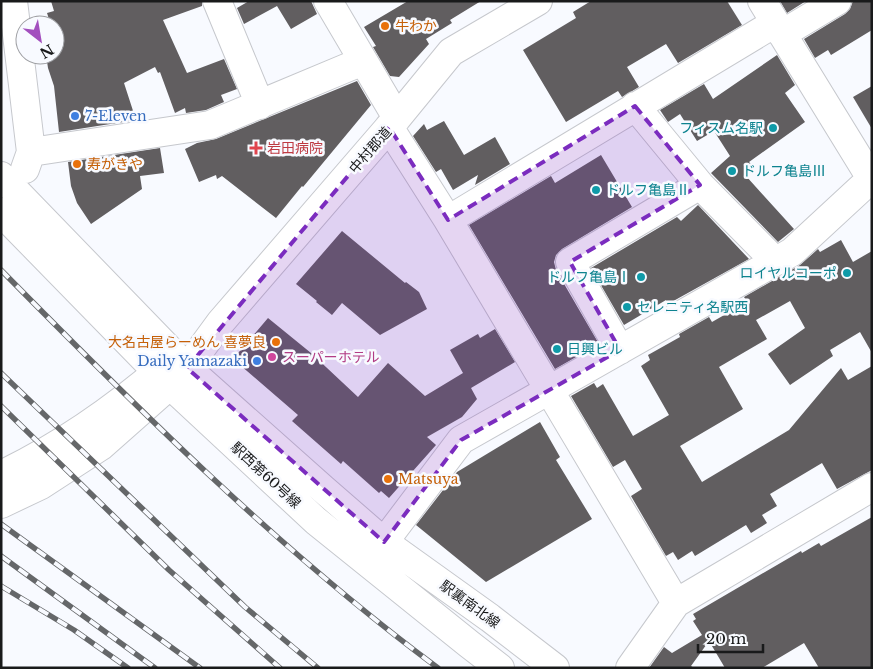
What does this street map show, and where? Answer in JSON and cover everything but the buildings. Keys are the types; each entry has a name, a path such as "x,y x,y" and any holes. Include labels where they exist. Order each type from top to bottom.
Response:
{"street":[{"path":"13,1 31,152 5,198 173,370"},
{"path":"217,1 260,105"},
{"path":"328,1 363,61 393,123 448,220 676,603"},
{"name":"中村郡道","path":"173,370 220,324 393,123 451,52 538,1"},
{"path":"448,220 773,19 838,1"},
{"path":"384,542 461,440 792,252 871,179 773,19"},
{"path":"31,152 210,125 363,61"},
{"path":"635,106 700,185 775,261"},
{"path":"620,350 570,262 700,185"},
{"path":"1,475 22,465 85,428 173,370"},
{"path":"1,504 41,485 101,446 173,370"},
{"name":"駅西第60号線","path":"173,370 384,542"},
{"name":"駅西第60号線","path":"173,370 316,521 500,668"},
{"path":"630,668 676,603 872,487"},
{"name":"駅裏南北線","path":"384,542 556,668"}],"highlighted area":[{"path":"635,106 700,185 570,262 620,350 461,440 384,542 187,368 389,127 448,220"}],"railway":[{"path":"1,270 105,375 266,527 379,623 438,668"},
{"path":"1,373 245,607 318,668"},
{"path":"1,406 169,570 280,668"},
{"path":"1,524 200,668"},
{"path":"1,556 155,668"},
{"path":"1,586 74,630 128,668"}],"place":[{"name":"牛わか","path":"385,26"},
{"name":"7-Eleven","path":"75,116"},
{"name":"フィスム名駅","path":"773,128"},
{"name":"岩田病院","path":"256,148"},
{"name":"寿がきや","path":"77,164"},
{"name":"ドルフ亀島Ⅲ","path":"732,171"},
{"name":"ドルフ亀島Ⅱ","path":"596,190"},
{"name":"ロイヤルコーポ","path":"847,273"},
{"name":"ドルフ亀島Ⅰ","path":"641,277"},
{"name":"セレニティ名駅西","path":"627,307"},
{"name":"大名古屋らーめん 喜夢良","path":"276,342"},
{"name":"日興ビル","path":"557,349"},
{"name":"スーパーホテル","path":"272,357"},
{"name":"Daily Yamazaki","path":"257,361"},
{"name":"Matsuya","path":"388,479"}]}
